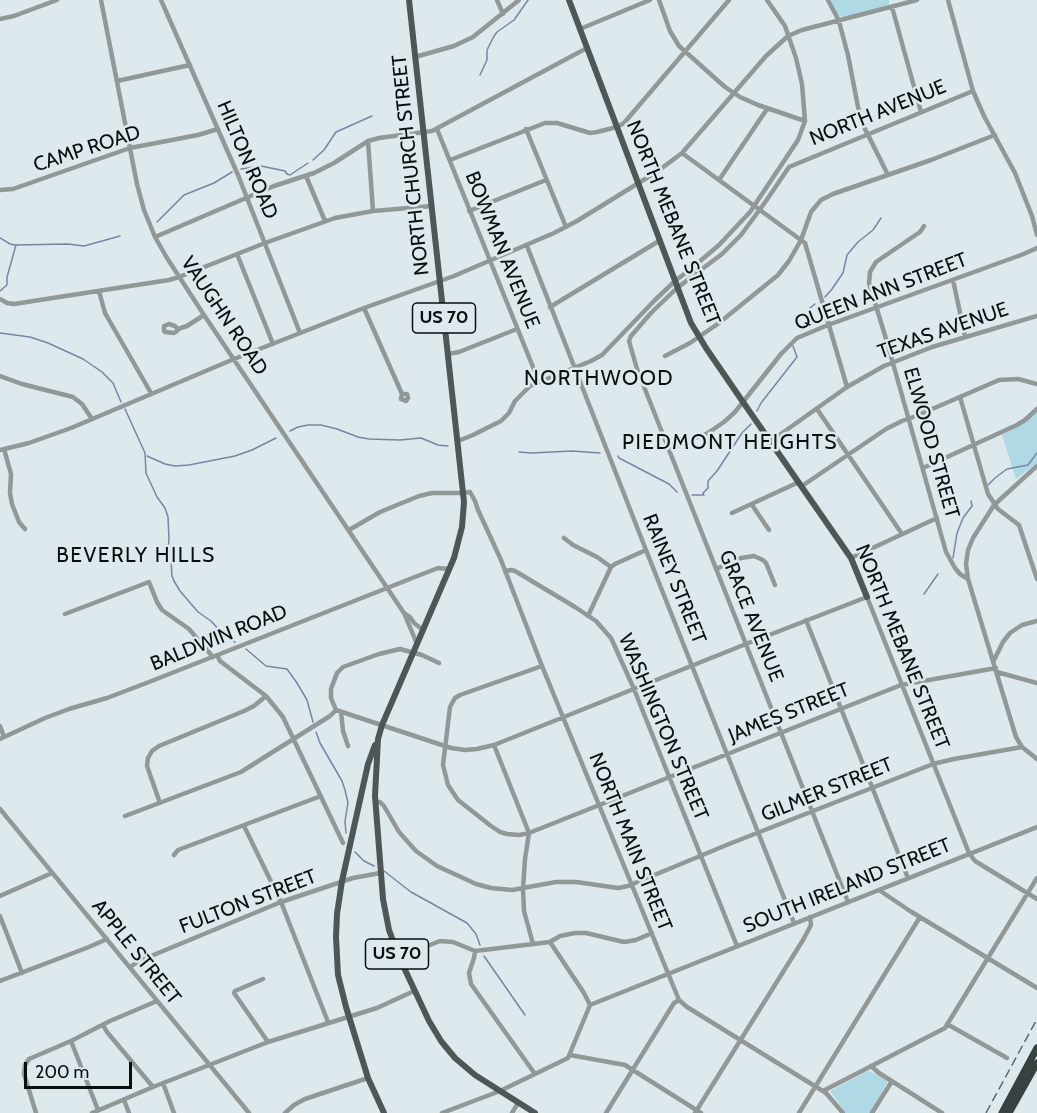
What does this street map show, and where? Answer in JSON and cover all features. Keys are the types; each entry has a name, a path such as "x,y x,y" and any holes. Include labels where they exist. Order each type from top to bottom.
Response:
{"highway":[{"path":"1009,1113 1037,1048"},
{"path":"1002,1113 1027,1073 1037,1063"}],"main road":[{"name":"NORTH CHURCH STREET","path":"409,0 458,441 463,515 456,550 449,569 378,739 375,776 380,873 386,917 399,957 432,1026 449,1051 471,1071 535,1113"},
{"name":"NORTH MEBANE STREET","path":"569,0 687,315 699,337 851,558 867,597"},
{"name":"US 70","path":"378,739 368,764 342,881 337,914 336,951 340,983 349,1016 368,1078 384,1113"}],"street":[{"path":"0,19 14,16 44,2 57,0"},
{"name":"VAUGHN ROAD","path":"101,0 141,199 155,237 179,278 404,613 417,644"},
{"name":"HILTON ROAD","path":"161,0 247,197 300,333"},
{"path":"497,0 503,14"},
{"path":"415,57 464,42 479,33 519,0"},
{"path":"580,29 650,0"},
{"path":"658,0 677,43 734,94 767,109 805,121"},
{"path":"450,160 545,123 557,123 590,133 617,127 624,123 729,0"},
{"path":"458,441 501,421 506,417 515,401 530,386 602,355 675,281 719,245 754,206 801,135 805,121 801,77 783,22 767,0"},
{"path":"828,0 838,21 848,55 858,107 867,134 888,175"},
{"path":"25,529 19,522 11,501 11,474 2,450 50,436 234,359 490,261 566,227 666,166 682,153 766,56 788,36 802,30 917,0"},
{"path":"948,0 979,107 1018,181 1037,235"},
{"path":"892,7 921,112"},
{"path":"155,237 274,186 306,176 334,163 368,141 437,129 587,48"},
{"path":"117,81 190,65"},
{"name":"NORTH AVENUE","path":"794,163 973,91"},
{"path":"719,180 767,109"},
{"name":"CAMP ROAD","path":"0,190 13,189 130,148 218,129"},
{"name":"BOWMAN AVENUE","path":"437,129 539,382"},
{"path":"526,129 566,227"},
{"path":"665,356 699,337 771,282 785,267 801,240 811,212 818,203 833,194 952,153 995,135"},
{"path":"368,141 374,212"},
{"path":"682,153 801,240 807,247 847,387"},
{"path":"620,336 629,341 651,313 677,288 727,250 741,235 760,211 785,170 794,163 789,154"},
{"path":"306,176 325,221"},
{"path":"469,211 546,180"},
{"path":"0,299 14,304 179,278 265,243 346,215 432,206"},
{"name":"ELWOOD STREET","path":"924,226 920,232 874,265 870,272 869,283 948,557 960,574 968,579"},
{"path":"550,307 659,241"},
{"name":"RAINEY STREET","path":"527,246 794,923"},
{"name":"QUEEN ANN STREET","path":"669,449 717,428 731,416 793,340 803,334 1037,248"},
{"path":"237,254 273,344"},
{"path":"953,280 965,336"},
{"path":"99,291 105,314 151,393"},
{"path":"364,308 402,394"},
{"path":"178,329 204,315"},
{"name":"TEXAS AVENUE","path":"771,441 872,372 932,347 1037,316"},
{"path":"448,354 459,352 518,329"},
{"name":"GRACE AVENUE","path":"629,341 634,361 848,902"},
{"path":"0,376 73,398 82,404 92,419"},
{"path":"732,513 800,484 886,429 993,382 1018,379 1037,384"},
{"path":"960,397 985,488 994,505 1019,525 1037,579"},
{"path":"817,409 902,534"},
{"path":"923,468 1017,425 1037,409"},
{"path":"1037,466 994,505 976,531 968,550 966,564 968,579 1016,737 1022,747 1037,759"},
{"name":"NORTH MAIN STREET","path":"463,493 470,492 475,501 505,571 679,1000"},
{"path":"349,530 380,512 419,496 432,493 463,493"},
{"path":"752,505 769,530"},
{"path":"463,515 478,510"},
{"path":"851,558 937,518"},
{"path":"564,538 611,567"},
{"path":"588,616 611,567 646,550"},
{"path":"716,569 741,558 754,556 766,563 775,585"},
{"name":"BALDWIN ROAD","path":"2,738 53,714 107,698 438,568 449,569"},
{"name":"WASHINGTON STREET","path":"505,571 515,571 588,616 601,626 610,638 634,689 737,946"},
{"path":"66,614 149,582 162,610 189,629 220,661 266,696 283,717 343,843"},
{"path":"125,816 240,772 339,711 445,747 471,750 494,745 867,597"},
{"name":"NORTH MEBANE STREET","path":"867,597 969,853 975,861 1037,899"},
{"name":"VAUGHN ROAD","path":"404,613 423,630"},
{"path":"806,620 908,878"},
{"path":"994,660 1010,633 1037,621"},
{"path":"1030,623 1037,626"},
{"path":"348,746 339,711 332,703 330,693 340,669 379,654 400,649 414,652 439,663"},
{"path":"529,833 514,835 500,831 458,800 448,785 443,765 452,702 458,697 542,666"},
{"name":"JAMES STREET","path":"529,833 901,685 996,670 1037,684"},
{"path":"160,803 147,766 152,751 244,711 266,696"},
{"path":"0,726 2,738"},
{"path":"494,745 529,833 523,889 524,911 533,944"},
{"name":"GILMER STREET","path":"376,802 384,806 403,838 416,851 452,874 484,886 523,889 567,881 618,888 933,764 1022,747"},
{"path":"174,855 178,850 321,796"},
{"name":"APPLE STREET","path":"0,809 249,1113"},
{"path":"244,826 281,902 328,1022"},
{"name":"SOUTH IRELAND STREET","path":"590,1005 1037,827"},
{"path":"0,896 52,873"},
{"name":"FULTON STREET","path":"130,967 139,961 281,902 342,881 380,873"},
{"path":"823,1091 945,1028 1037,878"},
{"path":"878,890 1037,988"},
{"path":"0,916 22,972"},
{"path":"570,1055 625,1065 698,1112 810,929 810,917"},
{"path":"799,1113 920,917"},
{"path":"399,957 440,941 453,942 475,951 550,942 560,936 579,933 619,942 628,942 651,933"},
{"path":"0,936 7,934"},
{"path":"0,981 106,939"},
{"path":"442,1113 500,1091 565,1060 570,1055 590,1005 550,942"},
{"path":"475,951 469,970 471,984 535,1074"},
{"path":"263,979 235,991 234,995 268,1042"},
{"path":"92,1113 268,1042 377,1008 414,991"},
{"path":"606,1113 674,1003 679,1000 826,1093 843,1113"},
{"path":"36,1113 23,1070 32,1057 157,1001"},
{"path":"947,1024 1007,1058"},
{"path":"103,1025 153,1087"},
{"path":"71,1041 98,1110"},
{"path":"871,1066 940,1112"},
{"path":"1027,1073 1037,1080"},
{"path":"285,1113 305,1099 368,1078"},
{"path":"872,1113 892,1081"},
{"path":"163,1083 174,1113"},
{"path":"124,1100 129,1113"},
{"path":"512,1113 518,1103"}],"shaded area":[{"path":"831,0 889,0 889,5 844,18 838,15"},
{"path":"1037,411 1037,463 1016,479 1002,435 1017,427"},
{"path":"868,1071 887,1083 870,1113 846,1113 830,1091"}],"waterway":[{"path":"480,75 487,60 487,50 494,36 514,20 528,0"},
{"path":"313,160 324,150 336,132 372,116"},
{"path":"241,169 261,166 285,171 290,175 308,163"},
{"path":"157,222 184,195 214,183 232,172"},
{"path":"825,297 843,273 847,255 873,230 881,218"},
{"path":"0,238 15,245 84,246 120,236"},
{"path":"0,291 7,285 16,245"},
{"path":"802,330 810,308 815,304"},
{"path":"0,333 30,337 83,359 113,383 121,402"},
{"path":"757,411 797,357 793,346"},
{"path":"125,409 145,453 146,473 168,517 168,549 174,581 198,612 235,642"},
{"path":"692,495 704,495 703,493 708,488 708,481 751,424"},
{"path":"290,431 308,425 321,425 369,439 421,438 438,445 448,446"},
{"path":"147,456 165,464 189,465 235,456 276,438"},
{"path":"519,452 600,453"},
{"path":"988,485 1007,469 1028,465 1037,453"},
{"path":"618,456 669,484 677,492"},
{"path":"953,558 957,533 963,518 972,506 971,501"},
{"path":"924,594 938,574"},
{"path":"246,649 266,666 287,669 307,700 313,722"},
{"path":"316,732 345,790 348,803 346,833"},
{"path":"355,852 364,861 374,866"},
{"path":"384,871 411,892 467,923 476,934 480,945"},
{"path":"484,956 525,1015"}],"railway":[{"path":"986,1113 1037,1019"}],"district":[{"name":"NORTHWOOD","path":"599,379"},
{"name":"PIEDMONT HEIGHTS","path":"730,443"},
{"name":"BEVERLY HILLS","path":"136,556"}]}
